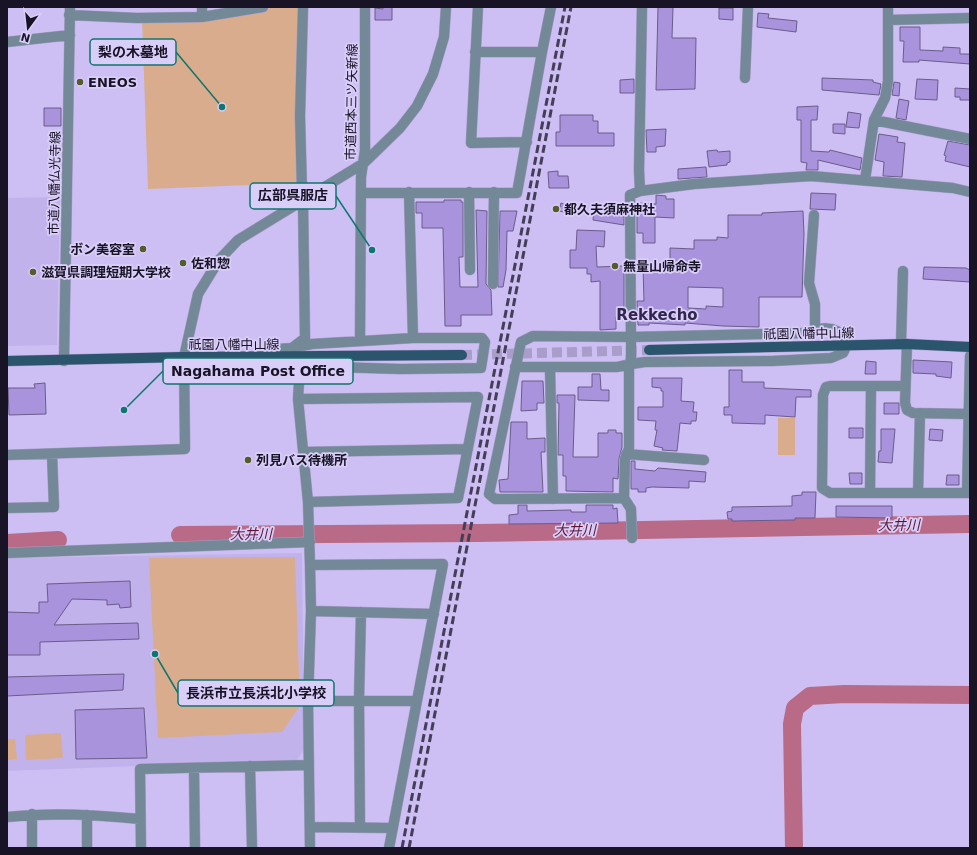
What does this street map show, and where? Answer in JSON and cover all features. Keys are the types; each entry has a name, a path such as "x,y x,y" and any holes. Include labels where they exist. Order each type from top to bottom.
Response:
{"main road":[{"name":"祇園八幡中山線","path":"649,350 904,344 970,347"},
{"name":"祇園八幡中山線","path":"7,361 64,361 184,357 462,355"}],"street":[{"path":"70,11 137,18 263,7"},
{"path":"292,348 305,338 300,116 304,7"},
{"name":"市道西本三ツ矢新線","path":"360,341 361,193 364,163 365,7"},
{"path":"7,455 184,449 184,357 198,294 219,260 238,240 303,196 364,163 400,128 417,106 432,74 444,37 446,7"},
{"path":"478,7 471,143 526,142"},
{"path":"361,193 517,193 551,7"},
{"path":"640,191 639,170 642,7"},
{"path":"745,78 748,7"},
{"path":"865,180 874,120 885,98 888,81 888,7"},
{"name":"市道八幡仏光寺線","path":"64,361 70,11"},
{"path":"888,20 970,18"},
{"path":"7,42 70,35"},
{"path":"475,52 542,52"},
{"path":"874,120 970,139"},
{"path":"632,533 631,509 624,498 626,454 629,448 631,341 630,195 640,191 694,184 811,176 953,188 970,192"},
{"path":"409,192 413,338"},
{"path":"469,192 470,270"},
{"path":"494,192 494,284"},
{"path":"814,215 809,283 815,304 815,330"},
{"path":"902,270 906,409 910,413 968,414"},
{"path":"515,367 617,367 630,360 644,362 772,361 831,358 843,353 846,346 842,336 834,328 815,330 807,333 631,341 532,336 521,342 515,367 489,494 495,499 624,498"},
{"path":"413,338 482,338 485,342 481,368 400,369 300,366 280,364 274,357 278,348 360,341 413,338"},
{"path":"905,386 830,386 825,389 823,490 830,492 870,493 969,493 968,414 970,356"},
{"path":"300,366 298,372 298,399 308,502 311,612 308,701 310,848"},
{"path":"550,368 553,499"},
{"path":"870,493 871,386"},
{"path":"298,399 478,397 458,498 308,502"},
{"path":"918,493 920,413"},
{"path":"304,452 468,449"},
{"path":"7,508 54,507 52,454"},
{"path":"626,454 704,460"},
{"path":"7,553 309,541"},
{"path":"310,565 443,564 389,848"},
{"path":"311,612 434,614"},
{"path":"360,828 359,700 361,612"},
{"path":"308,701 417,701"},
{"path":"141,848 140,769 309,765"},
{"path":"250,766 252,848"},
{"path":"194,768 195,848"},
{"path":"7,817 32,814 87,815 140,819"},
{"path":"32,814 32,848"},
{"path":"87,815 87,848"},
{"path":"310,827 393,828"}],"shaded area":[{"path":"277,7 302,7 300,183 148,189 142,19 197,20"},
{"name":"滋賀県調理短期大学校","path":"60,197 57,345 7,346 7,198"},
{"path":"778,418 795,418 795,455 778,455"},
{"path":"302,553 304,749 297,760 7,771 7,558"},
{"path":"295,557 300,706 282,732 158,738 149,558"},
{"path":"61,733 63,758 26,760 25,735"},
{"path":"7,739 15,739 17,759 7,760"}],"building":[{"path":"383,7 392,7 392,20 375,20 375,8 383,9"},
{"path":"658,7 673,7 672,38 696,38 695,89 656,90"},
{"path":"719,8 733,8 733,20 719,19"},
{"path":"758,13 769,14 768,18 797,21 796,32 757,27"},
{"path":"900,27 920,27 920,50 943,51 943,47 960,48 960,54 970,54 970,64 919,60 919,62 903,62 904,41 900,41"},
{"path":"822,78 873,80 873,82 881,84 879,95 822,90"},
{"path":"634,79 634,93 620,93 620,80"},
{"path":"917,79 938,80 937,100 915,99"},
{"path":"894,82 900,83 899,96 892,95"},
{"path":"955,88 970,89 970,100 960,100 960,97 955,97"},
{"path":"899,99 909,101 906,120 896,118"},
{"path":"818,106 817,120 811,120 811,151 829,152 830,150 862,158 860,170 818,160 818,170 806,170 807,163 801,162 801,120 797,120 797,107"},
{"path":"44,108 61,108 61,126 44,126"},
{"path":"848,112 861,114 859,128 846,127"},
{"path":"560,115 593,115 593,121 598,121 598,133 614,133 614,146 556,146 556,132 560,132"},
{"path":"833,124 845,124 845,134 833,133"},
{"path":"666,129 665,146 656,147 656,152 647,152 646,130"},
{"path":"879,134 898,137 897,142 905,143 902,177 883,176 884,162 875,160"},
{"path":"948,141 970,145 970,167 945,161 946,156 944,155"},
{"path":"717,150 718,152 730,151 730,162 727,163 727,165 709,167 707,151"},
{"path":"706,167 707,177 678,179 678,169"},
{"path":"558,171 558,176 568,176 569,188 549,188 548,172"},
{"path":"811,193 836,194 835,210 810,209"},
{"path":"656,195 666,196 666,199 674,199 674,218 655,217 655,243 643,243 643,233 637,233 637,203 656,204"},
{"path":"444,200 461,200 461,202 463,202 463,257 459,257 460,287 478,287 476,210 487,211 486,284 491,290 492,315 461,315 461,326 445,326 443,228 422,228 422,213 416,213 416,202 444,202"},
{"path":"561,203 571,206 569,213 559,211"},
{"path":"594,208 617,208 616,215 624,216 624,225 593,220"},
{"path":"500,211 517,211 513,231 507,231 506,270 503,287 498,287"},
{"path":"803,211 804,234 802,297 759,297 759,327 685,323 685,325 649,323 649,325 638,325 637,301 644,301 643,267 670,266 670,248 694,249 694,240 717,240 717,237 728,238 728,215 762,215 762,213","holes":["688,287 723,288 723,307 706,306 706,309 688,308"]},
{"path":"577,230 605,231 604,247 596,246 597,267 624,266 624,317 616,317 616,329 600,330 600,281 591,282 591,274 587,274 587,268 570,268 570,250 576,250"},
{"path":"924,267 966,268 970,270 970,282 923,279"},
{"path":"913,360 952,362 951,378 936,376 936,374 913,373"},
{"path":"866,361 876,362 876,374 865,374"},
{"path":"729,370 742,370 742,382 764,382 764,388 811,390 811,397 796,397 795,417 765,415 765,424 732,423 732,415 724,415 724,407 729,407"},
{"path":"592,374 600,374 601,390 609,390 609,401 578,400 578,387 592,387"},
{"path":"652,378 682,378 681,401 694,402 693,412 697,412 696,421 691,421 691,424 680,423 677,451 662,450 663,448 654,446 657,430 655,430 656,421 638,420 638,407 663,407 663,391 661,391 661,388 652,387"},
{"path":"522,381 543,381 544,403 537,403 537,410 521,411"},
{"path":"45,383 46,414 9,415 8,388 35,388 34,384"},
{"path":"557,395 575,395 573,457 598,457 598,433 608,433 608,430 616,430 616,433 622,433 622,447 619,459 618,479 613,478 613,492 566,491 566,476 563,476 563,455 558,455 559,403 557,403"},
{"path":"884,403 899,403 899,414 884,414"},
{"path":"511,422 527,422 527,439 545,438 545,452 541,452 543,492 500,492 499,480 508,479"},
{"path":"849,428 863,428 863,438 849,438"},
{"path":"881,429 895,429 892,463 878,462 879,451 881,451"},
{"path":"930,429 943,430 942,441 929,440"},
{"path":"631,461 635,461 635,469 655,471 658,468 706,472 705,482 689,481 689,488 652,487 646,488 646,492 638,492 638,489 631,489"},
{"path":"849,473 862,473 862,484 850,484"},
{"path":"947,475 959,475 959,485 946,485"},
{"path":"802,492 816,492 815,518 795,518 795,520 732,521 732,519 728,519 727,512 732,511 732,507 792,506 792,496 802,495"},
{"path":"518,505 527,505 527,511 571,510 571,512 586,512 586,505 613,505 613,509 617,508 618,523 509,524 509,515 518,514"},
{"path":"836,506 892,506 892,518 836,517"},
{"path":"130,581 131,607 120,608 119,604 107,605 107,600 72,599 54,625 138,623 139,639 40,642 40,655 7,655 7,612 39,613 39,602 48,602 47,584"},
{"path":"124,674 123,690 7,696 7,677"},
{"path":"144,708 147,758 76,759 75,710"}],"waterway":[{"name":"大井川","path":"180,535 477,533 970,524"},
{"name":"大井川","path":"7,543 58,540"},
{"path":"794,848 792,724 795,708 810,696 844,694 970,695"}],"tunnel":[{"path":"462,355 649,350"}],"railway":[{"path":"402,848 565,7"},
{"path":"409,848 571,7"}],"place":[{"name":"ENEOS","path":"80,82"},
{"name":"梨の木墓地","path":"222,107"},
{"name":"都久夫須麻神社","path":"556,209"},
{"name":"ボン美容室","path":"143,249"},
{"name":"広部呉服店","path":"372,250"},
{"name":"佐和惣","path":"183,263"},
{"name":"無量山帰命寺","path":"615,266"},
{"name":"滋賀県調理短期大学校","path":"33,272"},
{"name":"Nagahama Post Office","path":"124,410"},
{"name":"列見バス待機所","path":"248,460"},
{"name":"長浜市立長浜北小学校","path":"155,654"}],"district":[{"name":"Rekkecho","path":"657,315"}]}
